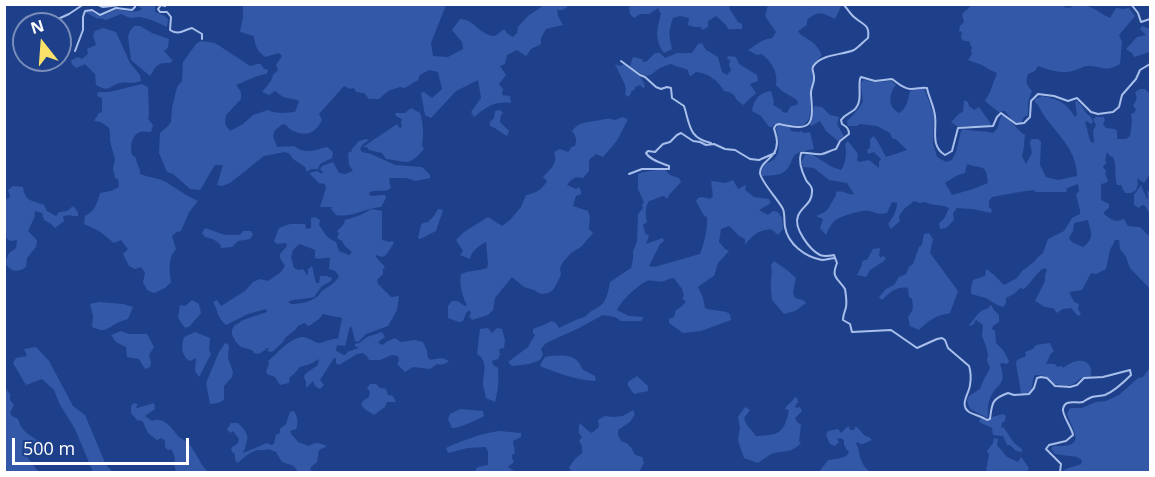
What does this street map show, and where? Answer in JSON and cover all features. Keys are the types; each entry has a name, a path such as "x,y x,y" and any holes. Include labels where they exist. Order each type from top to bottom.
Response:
{"street":[{"path":"96,4 103,7 128,4"},
{"path":"75,51 83,30 85,11 92,10 100,15 116,8 133,10 135,4"},
{"path":"166,4 161,5 158,9 159,12 167,12 171,17 170,30 179,33 192,28 202,34 202,39"},
{"path":"836,258 824,260 808,255 792,242 785,228 783,210 761,177 762,166 775,153 778,143 774,131 776,125 800,128 811,119 810,90 814,81 812,68 814,65 830,56 855,49 868,38 869,30 843,4"},
{"path":"1131,4 1141,22 1150,19"},
{"path":"621,61 640,75 645,76 656,87 671,88 672,98 684,106 687,120 695,136 722,148 735,150 750,159 759,160 775,153"},
{"path":"836,258 834,255 825,257 819,254 801,235 797,217 809,203 813,194 811,185 800,166 800,156 803,153 824,154 836,149 840,141 849,134 849,130 841,120 859,103 861,77 875,81 892,79 902,87 910,89 924,86 927,88 935,114 935,142 945,155 952,151 958,128 993,126 1001,113 1016,124 1024,123 1030,117 1031,101 1038,94 1068,101 1077,98 1094,113 1113,112 1119,107 1122,95 1136,79 1140,70 1150,64"},
{"path":"629,174 642,169 669,169 669,166 647,156 646,153 655,152 663,144 672,141 678,134 683,134 693,141 706,145 714,144"},
{"path":"836,258 834,274 846,292 843,318 850,324 852,332 891,330 914,347 919,348 942,338 948,348 969,366 971,381 964,402 966,408 971,413 987,420 990,418 990,410 995,400 1008,393 1031,394 1039,377 1047,378 1055,386 1070,387 1077,385 1084,378 1103,377 1130,370 1131,375 1105,395 1066,404 1063,409 1073,435 1066,441 1049,445 1046,449 1061,465 1060,472"}],"shaded area":[{"path":"838,4 841,6 835,19 818,14 807,20 807,25 798,31 815,44 822,55 811,67 814,79 810,89 809,119 803,126 780,123 769,127 761,116 752,111 760,95 771,91 773,105 782,112 787,113 790,107 798,104 797,100 776,85 775,71 769,61 762,54 757,55 748,50 772,38 776,32 765,16 768,5"},
{"path":"1063,4 1064,7 1070,8 1074,5 1090,7 1110,18 1116,8 1129,8 1135,16 1119,35 1122,42 1120,64 1107,69 1086,66 1066,72 1038,66 1027,77 1027,83 1032,91 1028,102 1028,115 1021,123 1014,123 1005,111 1000,113 985,101 997,73 968,60 972,54 972,48 969,41 961,38 962,32 959,31 964,22 962,14 972,5"},
{"path":"137,5 155,5 155,12 168,19 167,27 140,17 130,18 121,14 106,20 98,19 85,12 91,11 100,16 116,10 133,12 142,9"},
{"path":"244,5 446,5 431,43 433,56 448,57 463,49 462,42 452,30 460,19 489,35 495,36 504,29 513,37 528,16 544,5 567,5 567,7 557,10 563,25 546,29 541,38 541,44 531,49 526,56 517,50 507,55 505,64 500,66 506,75 499,84 503,89 502,95 510,96 511,103 495,104 474,117 471,112 481,98 478,80 456,91 431,118 425,115 421,93 424,92 432,98 442,89 438,72 429,70 405,88 400,87 388,91 379,99 369,99 364,93 344,86 319,114 322,120 313,131 307,134 299,133 283,124 275,130 273,136 277,147 294,146 306,151 327,147 333,152 332,158 320,164 318,169 311,169 307,172 305,167 285,152 264,156 230,183 222,186 217,185 223,165 215,165 200,190 190,189 173,174 167,172 159,153 160,133 171,122 177,87 182,81 183,62 196,44 201,41 215,43 250,66 261,64 268,70 267,74 236,85 241,92 241,99 226,115 225,124 230,131 253,115 268,110 277,113 295,112 299,102 283,97 275,91 269,95 262,92 278,70 276,65 282,56 279,53 265,57 257,48 254,36 240,32"},
{"path":"629,5 731,5 729,8 738,22 742,24 742,29 728,29 716,16 708,21 708,27 702,30 701,27 688,25 689,18 680,16 673,18 670,27 672,49 664,53 658,38 661,14 658,8 649,14 640,14 634,18 630,14"},
{"path":"134,26 140,26 169,39 168,48 164,51 173,61 157,66 150,76 131,60 128,37"},
{"path":"1142,26 1150,29 1150,52 1134,57 1126,49 1137,37 1146,35 1140,29"},
{"path":"103,28 116,32 130,63 140,75 141,81 125,82 104,88 96,85 95,74 85,64 76,68 72,64 72,60 78,57 82,59 88,54 87,49 96,45 93,35 95,31"},
{"path":"702,43 706,50 718,57 722,72 727,75 731,70 728,56 736,57 739,64 757,75 758,81 750,84 756,93 743,105 733,94 724,91 716,81 705,74 696,72 691,76 688,70 671,64 644,75 630,66 633,57 642,59 643,62 655,53 660,53 665,58 677,53 692,53 698,44"},
{"path":"615,64 620,66 625,64 632,68 645,87 640,85 635,87 627,97 625,85"},
{"path":"862,81 892,81 896,85 892,92 891,104 899,113 908,101 910,91 924,88 934,115 933,143 937,157 946,162 952,160 963,129 993,133 1003,115 1025,135 1022,156 1026,164 1032,153 1031,139 1038,139 1041,142 1040,165 1046,177 1058,180 1077,176 1074,159 1071,151 1045,117 1035,99 1043,96 1058,100 1075,117 1077,115 1075,102 1077,101 1091,117 1093,122 1091,124 1087,121 1085,123 1091,142 1094,143 1093,131 1096,125 1093,119 1096,117 1104,117 1103,124 1106,128 1117,131 1117,139 1126,139 1130,136 1131,114 1136,110 1133,105 1137,98 1135,92 1145,89 1150,94 1150,174 1144,183 1137,178 1136,190 1125,193 1121,185 1117,185 1114,160 1107,152 1105,161 1107,162 1103,167 1108,180 1101,184 1101,200 1109,204 1104,214 1118,221 1124,219 1128,226 1140,227 1150,237 1150,289 1130,268 1120,249 1119,240 1115,240 1110,250 1106,269 1096,274 1091,273 1082,290 1069,292 1074,302 1079,304 1078,309 1081,314 1078,316 1071,308 1057,313 1053,308 1045,307 1035,301 1045,281 1047,270 1044,268 1024,289 1020,288 1006,298 1003,307 986,298 971,294 973,280 985,276 986,269 1004,285 1017,278 1043,253 1048,239 1064,231 1072,218 1080,214 1076,195 1079,191 1078,184 1067,188 1066,192 1036,192 1033,190 992,197 989,201 991,213 957,208 953,213 954,220 946,228 940,229 939,223 944,219 949,208 914,201 904,209 899,216 900,221 891,229 888,224 897,203 892,202 887,213 862,211 835,220 826,235 820,228 823,219 816,216 825,212 836,196 836,192 854,194 847,183 829,180 814,168 803,167 802,161 806,153 841,170 846,157 845,144 848,141 858,154 859,162 869,160 879,168 881,159 874,152 868,154 867,150 870,148 870,139 874,136 886,157 907,150 892,138 890,133 877,126 860,124 848,126 847,121 863,102","holes":["967,164 984,169 988,183 952,195 945,183 965,173","1088,220 1091,238 1083,247 1069,238 1074,223"]},
{"path":"142,84 148,87 148,119 153,125 151,132 137,134 132,142 132,155 136,158 140,174 164,181 198,201 189,212 181,231 172,236 176,249 170,260 171,282 154,293 147,290 143,282 145,273 141,267 135,269 129,266 123,254 128,249 121,240 114,243 99,231 84,224 85,216 95,207 100,193 119,187 113,169 115,159 109,128 101,122 94,121 102,112 102,98 97,96 98,92 109,92"},
{"path":"964,100 974,110 979,107 991,124 990,126 958,127 951,122 963,112"},
{"path":"814,106 822,107 830,115 839,117 837,124 844,136 838,141 826,131 820,121 811,126"},
{"path":"411,108 420,113 423,129 424,149 414,159 407,162 386,159 382,153 363,147 397,124 400,128 402,119 395,113 405,113"},
{"path":"500,110 503,113 500,122 509,131 507,136 490,126 495,111"},
{"path":"623,117 628,120 603,157 596,154 589,160 589,171 583,178 576,177 567,185 576,189 579,187 581,194 576,196 573,206 588,211 589,229 593,233 563,262 560,268 561,275 553,290 541,294 524,287 512,277 495,298 493,310 488,315 472,320 469,310 463,321 448,318 448,306 452,301 467,305 461,290 461,274 487,268 488,264 486,242 474,251 470,259 460,255 463,251 456,240 464,232 488,217 502,226 510,220 521,207 526,195 538,191 547,181 543,177 554,163 554,152 560,149 568,152 571,147 575,146 576,138 572,131 577,126"},
{"path":"778,125 789,127 791,131 810,132 814,149 796,154 782,173 762,176 764,165 773,160 778,153 776,129"},
{"path":"369,140 360,149 362,152 395,165 422,167 430,178 416,181 406,178 390,178 391,188 369,193 370,196 385,195 386,198 381,207 342,216 336,215 332,207 320,207 326,188 325,184 319,183 309,173 317,171 322,174 320,169 322,166 333,162 339,173 345,174 353,171 349,165 348,153 359,141"},
{"path":"664,169 670,175 679,178 681,182 667,199 664,196 660,197 649,201 647,206 647,222 643,225 645,233 649,236 646,244 663,238 664,241 660,244 649,266 654,267 700,254 707,217 704,216 696,201 698,198 710,199 713,196 711,181 726,183 733,180 738,189 746,185 745,190 754,197 769,199 771,203 759,210 768,215 773,211 778,212 782,218 783,229 778,235 771,229 762,231 753,236 745,245 745,239 729,226 721,229 719,242 729,251 718,263 714,276 698,287 705,308 728,313 731,320 701,331 683,333 669,323 669,319 674,317 676,310 686,302 682,298 684,296 682,289 674,278 647,281 629,294 617,310 629,316 644,317 641,321 621,321 615,317 603,315 546,343 541,349 543,354 540,360 512,366 508,362 528,347 535,335 533,329 551,321 559,328 585,317 603,303 610,282 631,268 633,251 637,242 638,214 644,202 638,189 638,174"},
{"path":"1141,185 1147,199 1147,191 1150,192 1150,214 1145,206 1142,205 1139,208 1134,205 1134,195"},
{"path":"13,186 23,187 27,198 44,205 47,211 56,216 59,212 67,211 73,206 78,212 78,216 63,216 64,221 55,228 44,220 42,213 36,211 28,231 37,240 36,247 27,258 26,267 17,271 12,270 5,263 9,253 16,248 17,240 10,241 5,237 5,198 10,197 8,190"},
{"path":"372,209 382,211 382,240 394,243 386,255 382,257 376,255 385,267 383,274 377,280 391,297 399,296 397,310 388,326 366,334 358,342 355,341 350,326 345,346 337,345 336,351 347,354 359,348 355,344 382,332 385,337 378,342 382,345 395,338 401,342 415,340 423,342 428,358 431,360 440,358 449,361 437,364 430,369 413,367 405,372 397,364 398,356 392,355 380,360 369,360 363,353 339,365 334,358 320,380 324,385 320,389 313,381 306,388 305,374 318,365 319,359 300,367 290,377 289,383 280,385 275,377 266,372 268,361 289,342 299,337 318,343 338,339 342,318 323,314 309,326 304,323 298,326 272,352 267,351 269,348 267,348 256,354 236,342 232,330 243,320 267,312 266,309 248,314 226,325 219,317 213,302 217,300 221,306 245,291 253,282 260,279 268,281 281,272 285,266 280,254 287,246 286,243 277,244 274,241 279,228 290,224 305,224 306,229 311,228 311,218 315,217 320,220 319,225 326,235 336,242 339,251 349,255 352,252 337,238 339,233 337,231 345,220","holes":["299,244 315,250 315,258 330,258 329,269 335,271 339,276 315,298 291,304 288,302 314,297 332,278 320,276 319,283 316,283 312,266 308,269 308,275 303,269 294,268 291,257 293,250"]},
{"path":"438,209 443,210 436,231 418,238 421,225 428,222"},
{"path":"205,228 225,235 240,235 243,231 251,231 253,235 250,239 238,241 232,247 221,248 220,244 213,239 205,237 202,233"},
{"path":"929,233 933,239 930,253 958,291 950,313 933,318 919,330 910,326 908,317 913,306 908,288 897,289 882,300 879,297 886,289 894,285 899,277 906,274 922,245 924,234"},
{"path":"880,248 879,256 886,258 884,261 870,270 866,277 857,275 862,262 867,260 873,249"},
{"path":"774,261 796,278 793,292 795,298 806,303 795,311 784,314 772,300 771,265"},
{"path":"192,300 199,304 201,313 190,326 185,328 178,318 180,305 185,306"},
{"path":"99,302 133,307 128,319 106,330 100,330 92,327 93,316 90,304"},
{"path":"991,305 999,315 999,322 992,329 995,331 996,343 1009,361 1007,364 1000,364 1003,377 989,401 988,418 970,409 967,401 969,396 980,389 990,368 982,336 983,325 976,320 973,325 969,325 979,313"},
{"path":"488,328 492,333 497,328 502,329 505,340 504,348 499,349 498,359 492,361 493,365 498,368 495,402 486,398 483,384 484,363 477,354 480,329"},
{"path":"121,331 129,334 147,334 154,347 149,355 150,367 145,369 139,359 127,357 126,347 116,342 111,335"},
{"path":"195,332 210,338 211,354 199,377 195,371 196,358 190,361 187,359 182,347 184,337"},
{"path":"225,343 229,345 228,358 233,372 232,377 224,386 224,400 210,404 206,383"},
{"path":"1050,343 1054,352 1051,353 1047,364 1055,364 1063,368 1073,362 1087,362 1090,366 1091,377 1081,378 1066,386 1054,384 1046,377 1035,375 1030,392 1021,393 1017,360 1026,356 1025,352 1036,345"},
{"path":"36,347 49,361 73,406 85,415 106,465 113,472 93,472 75,429 54,390 42,379 26,385 13,363 16,358 27,356 24,349"},
{"path":"565,356 577,360 582,369 595,376 596,381 569,376 542,367 540,365 545,357"},
{"path":"1149,369 1150,472 1062,472 1081,464 1082,460 1077,457 1055,454 1051,449 1053,446 1070,445 1074,442 1075,434 1067,414 1070,408 1082,408 1119,395 1138,378 1143,377"},
{"path":"637,376 648,386 648,391 634,394 628,386 628,382"},
{"path":"370,384 386,389 388,395 393,396 396,402 387,402 385,407 374,415 366,410 361,405 369,397 370,392 367,388"},
{"path":"4,386 14,405 10,413 18,419 25,432 40,443 45,450 46,456 37,450 26,452 37,472 5,472"},
{"path":"797,397 798,402 795,406 800,407 802,411 795,418 801,425 799,441 801,443 792,450 775,453 758,463 744,458 738,440 740,428 738,417 745,407 750,410 744,418 756,436 770,435 782,429 789,410 785,409"},
{"path":"134,403 138,404 137,408 154,403 155,409 145,416 152,421 160,420 167,424 189,444 208,472 176,472 175,458 171,449 168,450 165,447 165,441 162,438 157,440 148,433 143,422 138,421 131,413 131,406"},
{"path":"460,409 483,411 484,416 452,428 448,419 450,414"},
{"path":"633,410 635,414 630,422 618,430 618,435 621,441 630,446 635,455 642,457 644,463 639,472 571,472 569,467 582,453 579,441 582,437 579,431 580,423 592,433 599,427 598,420 605,416 623,416"},
{"path":"294,411 297,426 296,429 290,431 298,442 309,446 318,443 327,446 319,450 317,462 310,468 312,472 298,472 294,466 282,462 276,452 269,449 254,451 237,463 231,448 238,443 239,439 233,431 230,433 227,429 231,423 238,423 246,434 247,441 243,453 267,443 274,444 276,435 286,424 290,412"},
{"path":"1003,414 1006,416 1001,427 1022,449 1022,452 1007,445 1003,436 993,435 992,428 979,422 981,418 989,421 992,417"},
{"path":"849,426 850,430 857,427 872,440 863,444 856,443 862,462 870,472 819,472 828,460 842,458 849,453 841,438 837,439 839,442 835,446 830,444 826,435 828,431 838,429 841,433"},
{"path":"499,431 521,433 521,437 513,441 515,453 512,458 514,462 508,467 516,472 474,472 478,467 488,465 486,447 467,448 448,453 446,448 472,438"},
{"path":"994,438 998,439 997,445 1007,457 1018,462 1021,457 1029,468 1026,472 987,472 989,455 987,451"}]}
